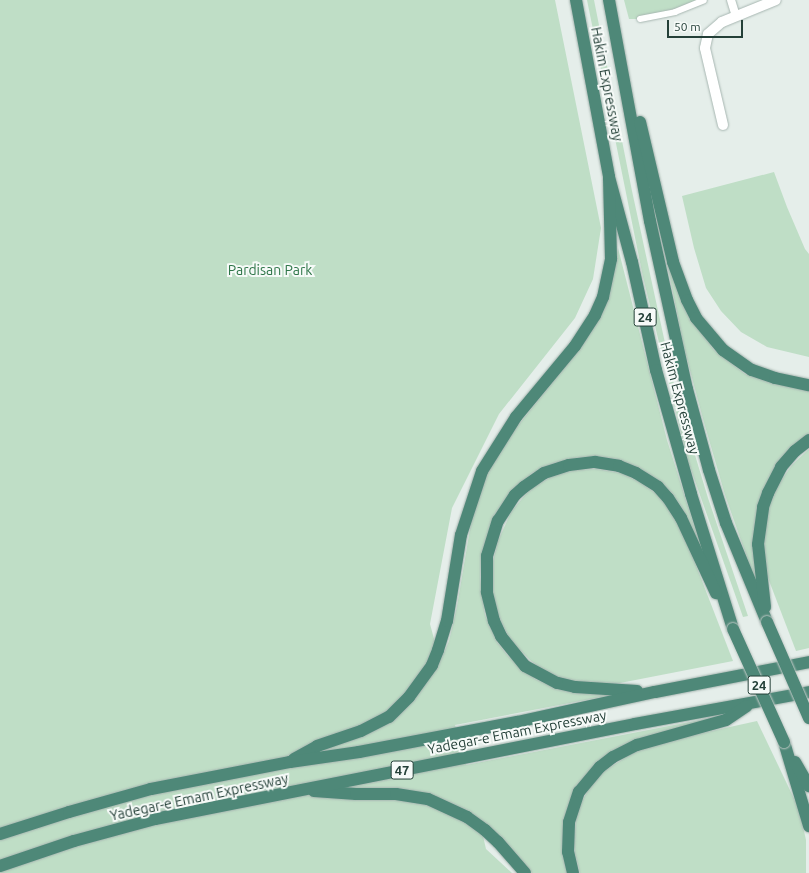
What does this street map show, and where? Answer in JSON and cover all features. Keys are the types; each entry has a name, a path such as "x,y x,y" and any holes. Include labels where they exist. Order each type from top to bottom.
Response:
{"highway":[{"name":"Hakim Expressway","path":"576,0 609,177 632,262 656,370 676,443 733,629 784,742 809,786"},
{"name":"Hakim Expressway","path":"610,0 650,221 687,389 709,470 726,523 809,718"},
{"path":"610,0 673,262 687,300 696,318 723,350 752,370 774,378 809,385"},
{"path":"290,762 317,746 361,732 389,717 409,697 432,665 447,621 461,535 482,471 513,422 575,346 595,315 603,297 611,259 609,177"},
{"path":"767,622 758,544 763,507 770,488 781,467 795,451 809,440"},
{"path":"654,692 583,688 557,683 525,666 501,636 494,621 487,592 487,556 498,521 515,495 524,486 551,470 580,463 595,462 619,466 645,478 668,498 681,518 733,629"},
{"name":"Yadegar-e Emam Expressway","path":"0,834 69,812 151,789 290,762 359,752 516,722 654,692 809,662"},
{"name":"Yadegar-e Emam Expressway","path":"0,866 74,841 155,819 809,692"},
{"path":"573,873 568,852 569,822 579,792 600,768 613,757 637,745 726,720 752,703"},
{"path":"784,742 809,826"},
{"path":"300,790 356,794 396,794 428,799 460,813 485,830 498,842 525,873"}],"street":[{"path":"640,19 675,12 704,0"},
{"path":"731,0 736,16"},
{"path":"723,126 706,55 705,41 708,34 713,29 736,16 776,0"}],"green space":[{"name":"Pardisan Park","path":"0,0 555,0 601,228 593,279 575,318 499,414 452,508 430,624 440,661 449,641 457,606 471,523 485,478 511,434 574,356 608,299 618,248 667,440 704,557 681,506 671,492 657,480 627,463 612,458 580,457 554,463 532,473 510,493 496,513 490,526 481,561 480,577 485,615 497,642 508,656 535,679 557,689 577,693 612,695 455,725 466,765 726,715 624,745 565,816 562,850 567,873 532,873 501,838 479,819 486,849 512,873 0,873"},
{"path":"587,0 594,0 632,191 675,389 708,498 748,616 743,617 688,461 643,277"},
{"path":"624,0 708,0 679,11 640,19 629,19"},
{"path":"774,172 787,207 805,249 809,254 809,357 767,347 741,332 721,311 706,288 694,248 682,196"},
{"path":"658,218 694,323 714,350 745,374 771,383 809,390 809,434 777,463 764,489 754,557 755,580 725,495 703,419 684,348"},
{"path":"809,449 809,648 796,651 768,578 764,550 764,536 768,510 778,485 792,465"},
{"path":"596,469 621,473 638,481 658,495 667,504 675,516 692,555 733,661 620,683 580,683 563,679 544,671 530,660 510,640 499,617 493,593 493,561 498,541 511,512 530,489 551,477 574,470"},
{"path":"757,721 799,809 806,840 806,873 580,873 574,843 576,818 582,801 590,787 604,771 631,754 657,743"}]}
